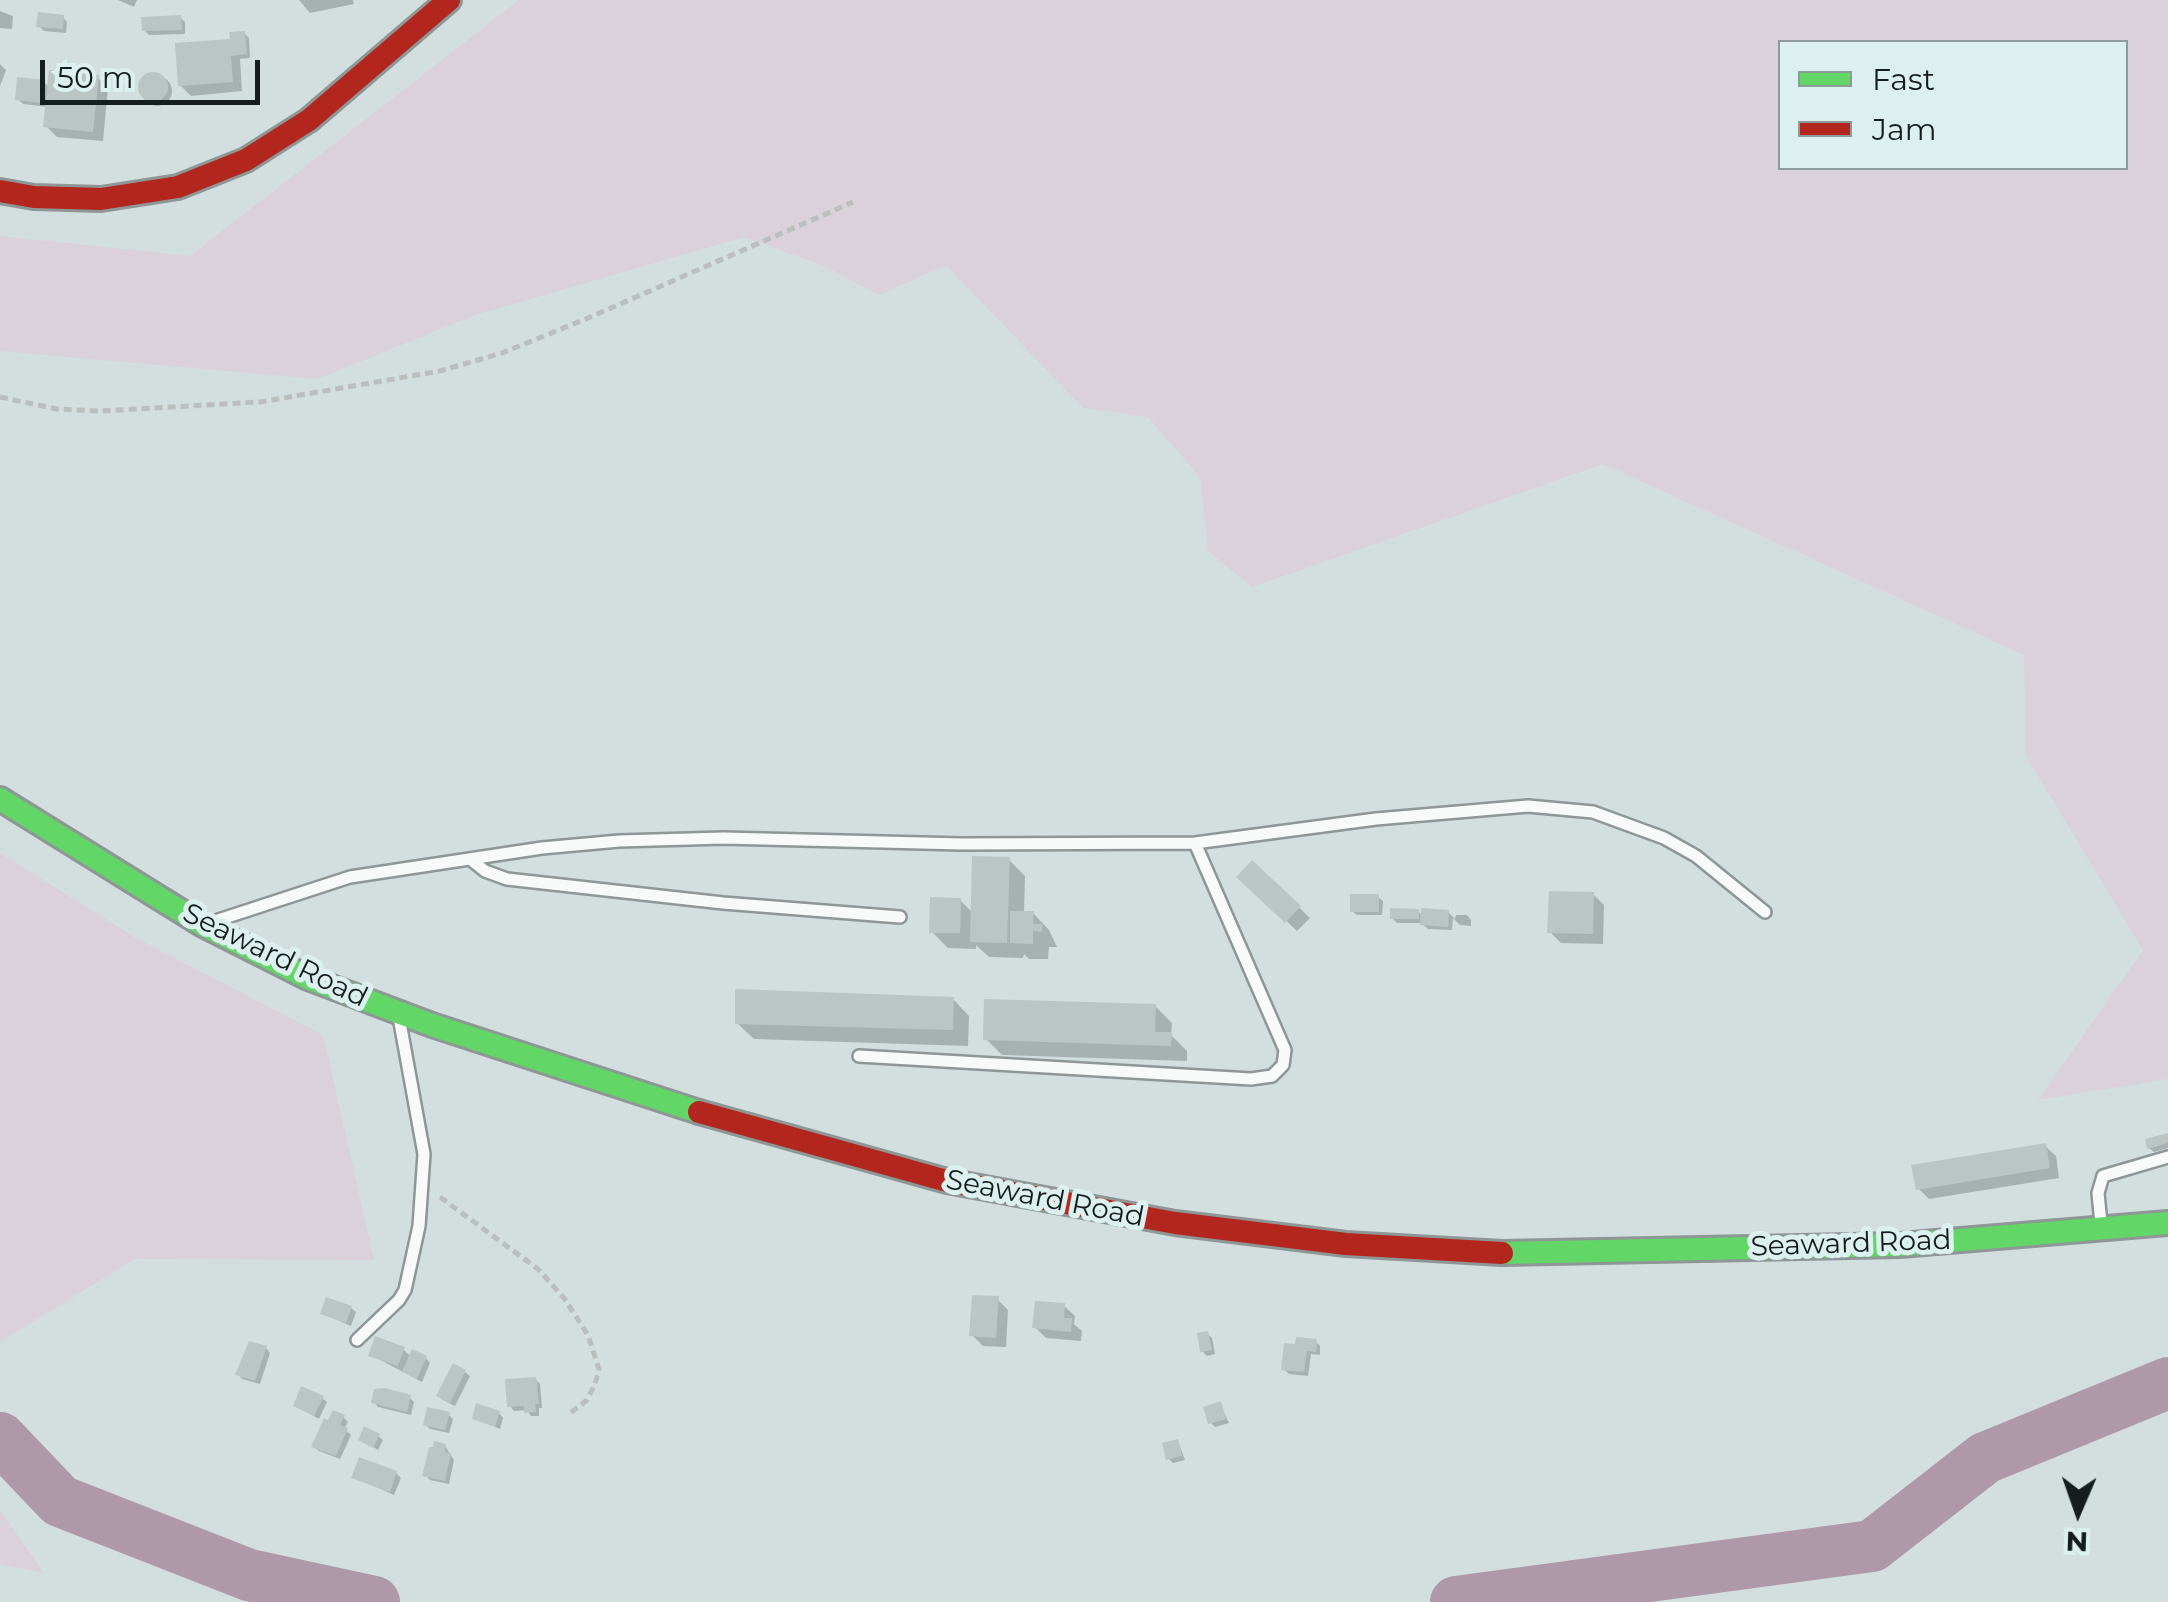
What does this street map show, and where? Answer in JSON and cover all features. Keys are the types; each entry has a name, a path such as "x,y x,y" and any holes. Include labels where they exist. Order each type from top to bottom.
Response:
{"street":[{"path":"0,191 34,197 102,199 178,187 246,160 309,120 450,0"},
{"name":"Seaward Road","path":"0,799 203,925 308,978 398,1013 715,1117 947,1181 1175,1224 1346,1244 1464,1252 1900,1245 2168,1223"}],"lane":[{"path":"203,925 350,877 619,841 1196,843 1376,819 1528,806 1592,812 1664,838 1696,856 1765,912"},
{"path":"859,1056 1250,1079 1272,1076 1282,1065 1285,1050 1196,843"},
{"path":"470,859 485,871 508,879 900,918"},
{"path":"357,1340 405,1290 423,1183 424,1154 398,1013"},
{"path":"2101,1228 2098,1192 2102,1176 2168,1156"}],"path":[{"path":"0,397 56,409 100,411 260,402 440,371 520,346 853,202"},
{"path":"423,1183 538,1269 564,1298 588,1335 598,1368 596,1384 587,1400 569,1414"}],"shaded area":[{"path":"519,0 2168,0 2168,1079 2038,1100 2143,950 2026,756 2024,655 1603,464 1252,587 1208,551 1200,477 1148,417 1083,408 946,265 879,295 824,266 745,237 478,314 317,379 0,351 0,236 190,256"},
{"path":"0,853 136,938 323,1035 374,1260 135,1259 0,1342"},
{"path":"0,1510 44,1573 0,1564"}],"building":[{"path":"38,12 64,15 63,29 36,27"},
{"path":"181,15 182,30 142,31 141,17"},
{"path":"245,31 247,54 231,56 233,82 178,86 175,43 230,39 229,32"},
{"path":"49,70 99,75 93,132 43,127"},
{"path":"153,72 163,77 168,87 163,97 153,102 143,97 138,87 143,77"},
{"path":"17,77 45,80 43,103 15,100"},
{"path":"972,856 1010,857 1007,943 970,942"},
{"path":"1252,860 1301,906 1285,923 1236,877"},
{"path":"1549,891 1594,892 1593,934 1547,933"},
{"path":"1350,894 1379,894 1379,912 1350,912"},
{"path":"930,897 961,898 960,933 929,933"},
{"path":"1390,908 1419,909 1419,919 1390,919"},
{"path":"1421,908 1449,910 1448,927 1420,925"},
{"path":"1010,911 1034,911 1033,924 1042,924 1042,932 1033,931 1033,944 1010,943"},
{"path":"735,989 954,997 953,1030 735,1024"},
{"path":"984,999 1156,1004 1155,1032 1172,1032 1171,1046 983,1040"},
{"path":"2168,1133 2168,1143 2147,1149 2145,1139"},
{"path":"2046,1143 2050,1168 1916,1190 1911,1165"},
{"path":"972,1295 999,1296 996,1338 969,1336"},
{"path":"326,1297 352,1306 346,1323 320,1314"},
{"path":"1035,1301 1065,1303 1064,1318 1072,1318 1071,1332 1032,1328"},
{"path":"1208,1331 1212,1350 1200,1352 1197,1333"},
{"path":"375,1336 405,1347 398,1366 368,1356"},
{"path":"1296,1337 1317,1339 1316,1352 1307,1351 1304,1372 1281,1370 1284,1343 1295,1344"},
{"path":"249,1341 267,1346 255,1381 235,1375"},
{"path":"412,1349 427,1356 417,1379 402,1372"},
{"path":"453,1363 466,1370 450,1403 436,1396"},
{"path":"536,1377 536,1412 524,1413 524,1406 507,1407 505,1379"},
{"path":"301,1386 324,1396 314,1416 293,1406"},
{"path":"374,1389 411,1395 407,1412 371,1403"},
{"path":"1221,1401 1226,1419 1208,1424 1203,1407"},
{"path":"476,1403 500,1411 495,1427 472,1419"},
{"path":"427,1407 450,1412 445,1430 423,1425"},
{"path":"333,1410 345,1415 340,1425 348,1428 336,1456 311,1447 324,1418 328,1420"},
{"path":"364,1426 380,1434 373,1448 358,1440"},
{"path":"1178,1439 1182,1456 1166,1460 1162,1443"},
{"path":"434,1441 446,1444 445,1452 451,1453 445,1481 422,1476"},
{"path":"359,1457 397,1471 390,1492 351,1478"}],"waterway":[{"path":"1456,1602 1872,1546 1985,1458 2168,1383"},
{"path":"0,1438 60,1501 249,1575 374,1602"}],"traffic: fast":[{"path":"0,799 203,925 308,978 432,1025 699,1112"},
{"path":"1502,1253 1900,1245 2168,1223"}],"traffic: jam":[{"path":"0,191 34,197 101,199 178,187 246,160 309,120 449,0"},
{"path":"699,1112 947,1181 1175,1223 1346,1244 1502,1253"}]}
